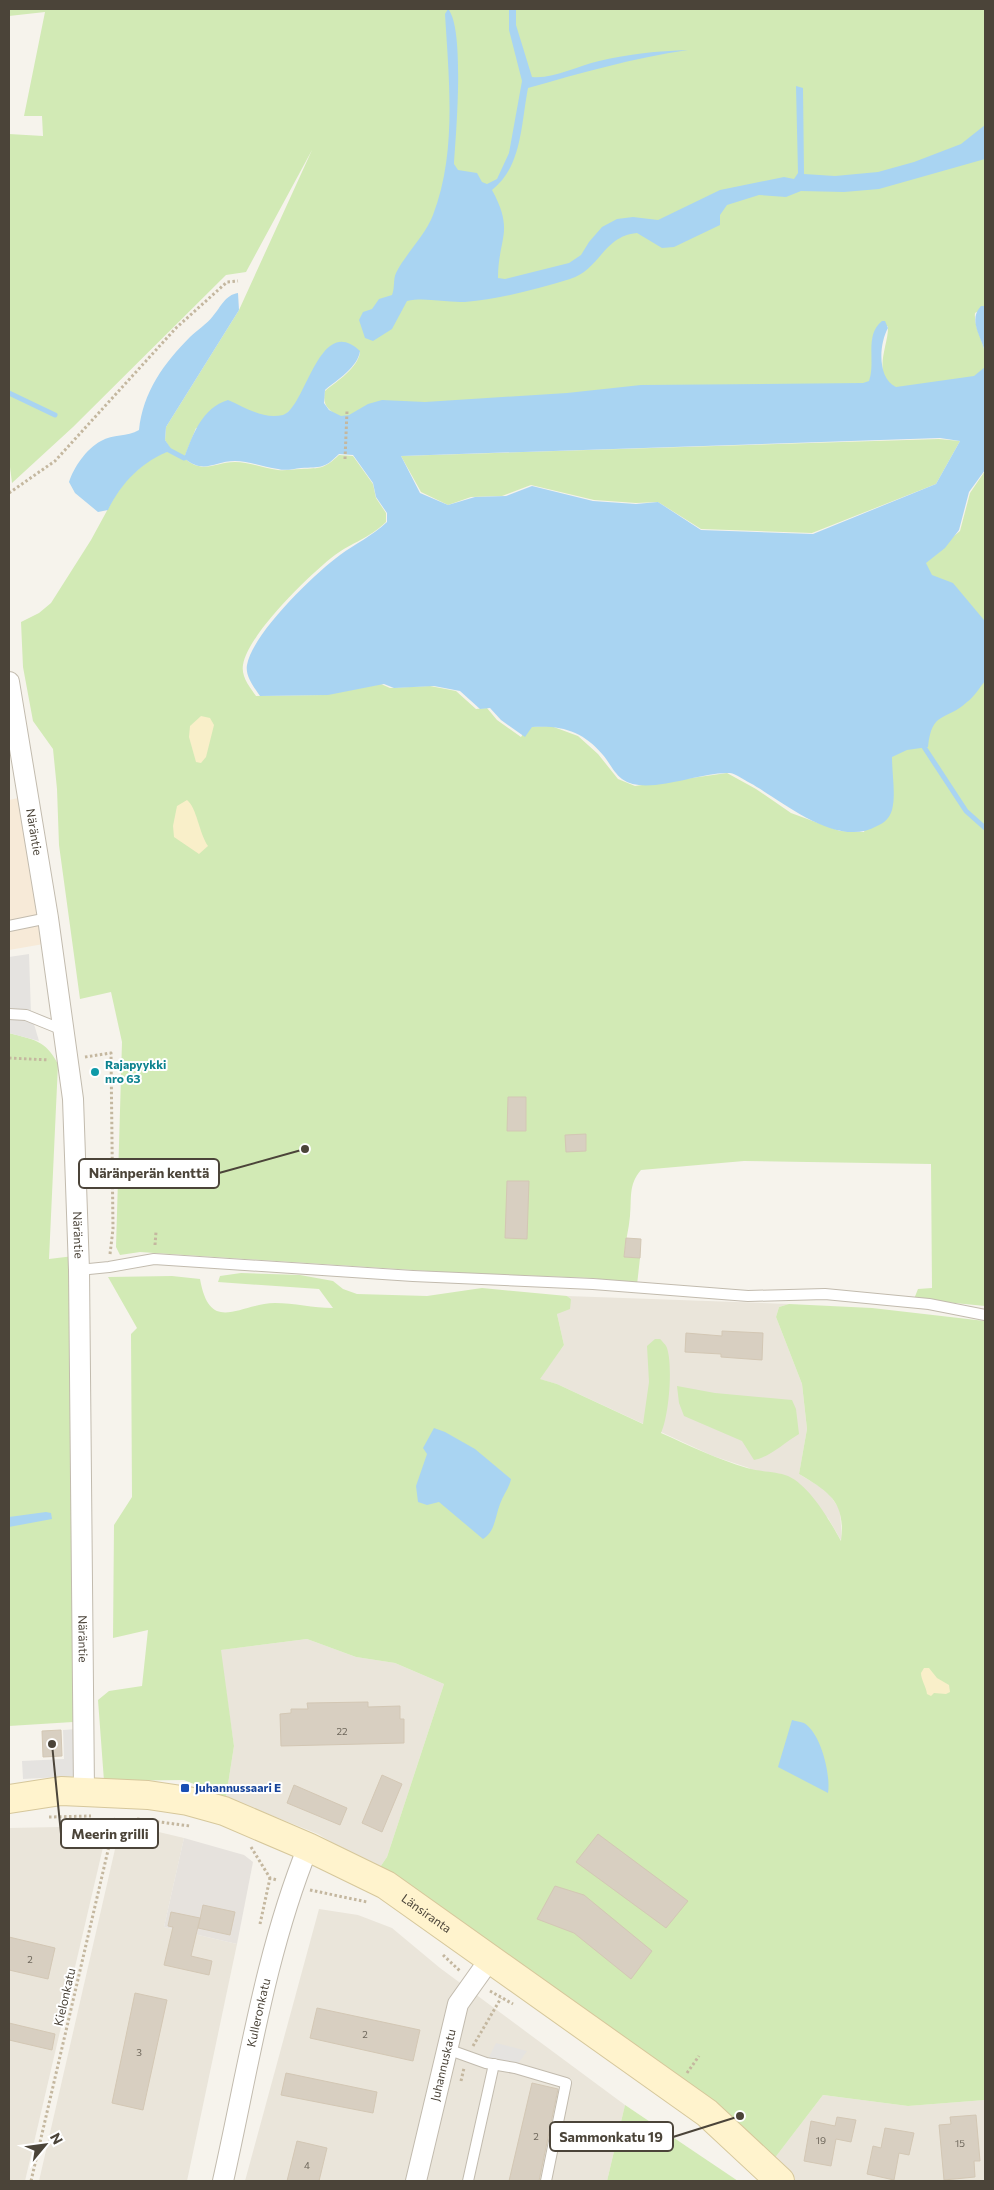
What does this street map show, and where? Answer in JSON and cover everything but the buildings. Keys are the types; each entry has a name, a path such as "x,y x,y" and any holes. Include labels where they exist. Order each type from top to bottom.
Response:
{"street":[{"name":"Näräntie","path":"9,682 48,918 73,1099 79,1270 84,1792"},
{"name":"Länsiranta","path":"9,1799 61,1792 84,1792 148,1795 188,1801 224,1811 308,1847 386,1885 707,2113 780,2181"},
{"name":"Kulleronkatu","path":"223,2181 266,1985 292,1886 308,1847"},
{"name":"Juhannuskatu","path":"416,2181 458,2004 472,1981 490,1958"}],"lane":[{"path":"9,926 48,918"},
{"path":"9,1014 37,1018 63,1030"},
{"path":"79,1270 109,1268 154,1259 413,1276 593,1284 748,1296 825,1294 929,1304 985,1315"},
{"path":"447,2049 494,2064 566,2083 546,2181"},
{"path":"468,2181 494,2064"}],"path":[{"path":"9,493 54,461 176,328 227,282 238,281"},
{"path":"346,459 347,412"},
{"path":"9,1058 67,1059 112,1053 113,1229 109,1268"},
{"path":"43,1817 99,1816"},
{"path":"108,1816 126,1817"},
{"name":"Kielonkatu","path":"31,2181 116,1816"},
{"path":"135,1818 192,1827"},
{"path":"248,1843 270,1878 292,1886 374,1903"},
{"path":"438,1950 472,1981 516,2006"},
{"path":"460,2084 467,2055 501,1998"}],"shaded area":[{"path":"37,794 61,941 9,950 9,800"},
{"path":"29,954 31,1014 39,1041 9,1033 9,957"},
{"path":"567,1296 789,1304 779,1307 776,1317 802,1384 807,1429 799,1474 827,1491 840,1510 842,1542 828,1518 749,1468 713,1456 557,1384 539,1379 564,1345 557,1314 571,1299"},
{"path":"307,1639 356,1657 395,1663 444,1684 387,1857 378,1870 318,1834 226,1797 234,1746 220,1650"},
{"path":"77,1729 79,1776 23,1779 22,1761 64,1759 63,1730"},
{"path":"121,1823 184,1838 164,1927 237,1944 187,2181 39,2181"},
{"path":"108,1826 25,2181 9,2181 9,1828"},
{"path":"184,1838 244,1855 253,1862 237,1944 164,1927"},
{"path":"319,1909 358,1915 392,1928 440,1968 625,2105 607,2181 245,2181"},
{"path":"496,2043 527,2051 515,2068 486,2063"},
{"path":"823,2095 908,2106 985,2100 985,2181 757,2181"}],"green space":[{"path":"9,9 985,9 985,307 975,313 977,328 986,357 983,372 974,377 897,388 889,383 884,376 883,360 888,326 872,339 872,375 869,382 863,384 340,417 325,404 325,391 351,369 360,352 356,349 284,416 196,428 184,458 197,466 203,467 235,462 283,470 318,468 330,463 339,455 353,456 373,484 376,498 386,513 386,522 335,555 311,576 296,590 256,637 247,652 243,665 243,674 256,696 324,695 381,684 390,688 430,686 456,691 476,709 487,708 497,720 521,737 528,727 551,726 578,736 598,754 618,779 635,786 727,773 756,789 791,813 840,831 864,832 888,758 927,729 985,676 985,1306 914,1299 918,1289 932,1288 931,1164 744,1161 641,1170 632,1186 624,1256 640,1258 637,1285 592,1278 458,1273 140,1252 120,1255 116,1247 122,1042 111,992 80,999 59,845 53,749 33,721 23,667 21,622 39,613 51,603 91,540 115,496 128,478 153,457 171,450 165,440 166,427 239,310 312,150 246,272 226,275 73,427 12,483 9,459 9,134 43,136 42,116 24,116 45,12 9,16"},
{"path":"939,439 960,441 936,484 812,533 701,529 658,502 636,503 594,500 531,485 502,496 471,497 448,505 421,492 401,456"},
{"path":"985,471 985,635 928,575 922,563 960,531 970,493"},
{"path":"9,1033 26,1037 44,1045 58,1064 49,1259 82,1255 73,1722 9,1726"},
{"path":"241,1273 300,1275 333,1281 343,1289 357,1294 427,1296 482,1288 567,1296 571,1299 570,1309 557,1314 564,1345 540,1379 557,1384 643,1424 649,1382 647,1346 655,1339 660,1339 667,1348 670,1366 668,1403 661,1433 736,1464 788,1476 812,1496 841,1541 842,1528 838,1507 827,1493 799,1474 807,1429 802,1384 776,1317 779,1307 789,1304 872,1308 985,1321 985,2100 908,2106 823,2095 774,2159 378,1870 387,1857 444,1684 395,1663 356,1657 307,1639 221,1650 234,1746 226,1797 184,1780 104,1781 98,1700 109,1691 142,1686 148,1630 113,1638 114,1525 132,1497 131,1334 137,1328 108,1277 172,1276 200,1279 205,1296 211,1307 218,1311 238,1311 275,1303 333,1308 319,1289 218,1282 220,1276"},
{"path":"677,1386 715,1393 792,1400 796,1409 799,1434 771,1453 754,1460 742,1441 684,1416 679,1403"},
{"path":"625,2105 738,2181 607,2181"}],"sand":[{"path":"201,716 210,718 214,725 206,757 201,763 196,762 189,737 190,726"},
{"path":"187,800 193,809 208,846 199,854 174,837 173,826 177,806"},
{"path":"924,1668 929,1668 937,1678 949,1685 950,1692 946,1694 934,1693 931,1696 927,1694 921,1676"}],"water":[{"path":"448,9 453,20 458,59 454,164 458,170 477,173 482,182 487,184 497,179 509,153 522,81 509,30 509,10 516,9 516,25 532,77 549,76 621,56 688,50 587,71 528,88 519,144 515,157 502,180 492,190 503,216 504,226 498,278 505,279 569,263 581,255 602,227 617,219 633,217 658,220 720,190 784,177 794,179 798,173 796,86 803,88 804,174 835,176 878,172 914,162 961,144 985,125 985,159 879,189 844,192 801,191 786,197 759,195 727,205 720,215 720,225 674,247 662,248 637,233 626,235 609,246 580,275 570,279 518,293 478,301 407,301 392,329 373,341 365,338 359,320 363,312 372,309 379,299 392,295 396,273 430,223 441,191 446,167 450,116 445,14"},
{"path":"238,293 239,310 166,427 165,440 172,450 142,466 126,482 108,510 98,512 75,493 69,482 77,465 90,449 101,441 139,430 145,403 163,368 190,337 211,319 226,299"},
{"path":"981,306 985,306 985,352 975,322 977,311"},
{"path":"882,321 885,321 888,328 882,351 883,369 890,383 896,387 974,376 985,367 985,470 969,492 959,530 945,548 926,563 932,575 953,583 984,620 985,681 970,700 936,722 930,735 928,747 907,750 892,757 893,804 889,816 882,824 861,831 845,832 828,827 794,811 750,783 730,773 718,773 659,784 632,784 619,777 603,755 580,735 553,727 532,727 525,737 501,720 490,708 480,709 460,691 434,686 394,688 384,684 328,695 260,696 250,681 247,665 251,652 272,621 316,575 387,522 387,513 376,497 373,483 353,455 339,454 330,462 318,467 286,470 240,461 209,466 197,466 191,463 184,458 195,431 211,409 219,404 228,400 268,416 283,415 291,409 299,397 324,352 334,344 346,342 360,351 358,357 346,373 325,390 324,403 329,410 341,416 349,415 368,404 382,400 425,402 567,393 641,385 863,383 869,381 871,374 872,341 877,327","holes":["940,438 960,441 936,484 813,534 701,530 658,502 636,504 593,501 532,486 506,496 475,497 448,505 420,493 401,456"]},
{"path":"434,1428 475,1449 511,1479 492,1528 483,1539 439,1502 427,1505 418,1502 416,1486 427,1454 423,1448"},
{"path":"51,1513 52,1519 9,1527 9,1517"},
{"path":"792,1720 804,1723 810,1728 820,1745 828,1776 828,1793 778,1767"}],"waterway":[{"path":"9,393 55,415"},
{"path":"165,448 184,458"},
{"path":"924,747 966,811 985,828"}],"place":[{"name":"Rajapyykki nro 63","path":"95,1072"},
{"name":"Näränperän kenttä","path":"305,1149"},
{"name":"Meerin grilli","path":"52,1744"},
{"name":"Juhannussaari E","path":"185,1788"},
{"name":"Sammonkatu 19","path":"740,2116"}]}
